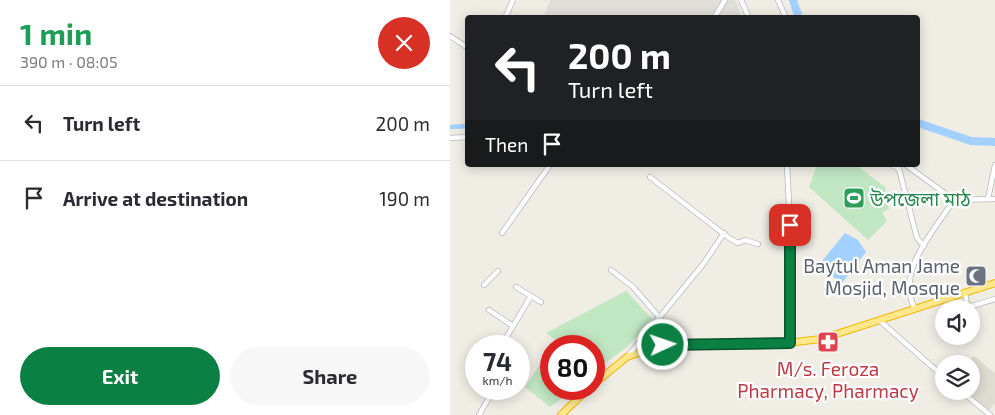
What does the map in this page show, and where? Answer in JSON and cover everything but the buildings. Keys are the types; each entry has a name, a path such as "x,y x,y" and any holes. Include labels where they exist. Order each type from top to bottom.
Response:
{"highway":[{"path":"605,375 627,358 663,345 790,343 821,338 995,284"},
{"path":"561,415 577,400"}],"street":[{"path":"506,15 513,0"},
{"path":"716,15 725,0"},
{"path":"741,0 748,15"},
{"path":"778,0 785,15"},
{"path":"450,36 465,46"},
{"path":"450,138 465,137"},
{"path":"988,199 995,165"},
{"path":"502,233 549,167"},
{"path":"787,167 791,245 790,343"},
{"path":"896,167 899,169 917,238 924,246"},
{"path":"909,167 954,200 995,199"},
{"path":"650,177 738,243 745,240 758,244"},
{"path":"915,309 910,300 912,265 954,200"},
{"path":"627,358 704,263 724,233"},
{"path":"611,270 633,287 660,318"},
{"path":"484,285 498,271"},
{"path":"516,287 541,302"},
{"path":"964,293 967,305 972,306 995,298"},
{"path":"508,335 531,296"},
{"path":"489,310 513,326"},
{"path":"879,320 935,369"},
{"path":"479,415 488,400"},
{"path":"972,400 990,415"}],"shaded area":[{"path":"550,0 735,0 741,15 544,15"},
{"path":"980,361 995,373 995,403 988,412 974,400 980,400"}],"green space":[{"name":"উপজেলা মাঠ","path":"816,167 859,167 885,187 889,209 882,212 887,221 868,240 809,187"},
{"path":"626,291 653,320 627,347 605,363 605,335 549,335 546,333"},
{"path":"540,364 540,399 530,391 530,379"},
{"path":"541,400 560,400 550,407"}],"water":[{"path":"845,233 858,240 866,252 842,283 818,266"}],"waterway":[{"path":"793,0 798,15"},
{"path":"920,124 971,141 995,142"},
{"path":"450,127 465,126"}],"place":[{"name":"উপজেলা মাঠ","path":"854,198"},
{"name":"Baytul Aman Jame Mosjid, Mosque","path":"976,276"},
{"name":"M/s. Feroza Pharmacy, Pharmacy","path":"828,342"}],"route":[{"path":"663,345 694,343 770,345 790,343 790,225"}]}
